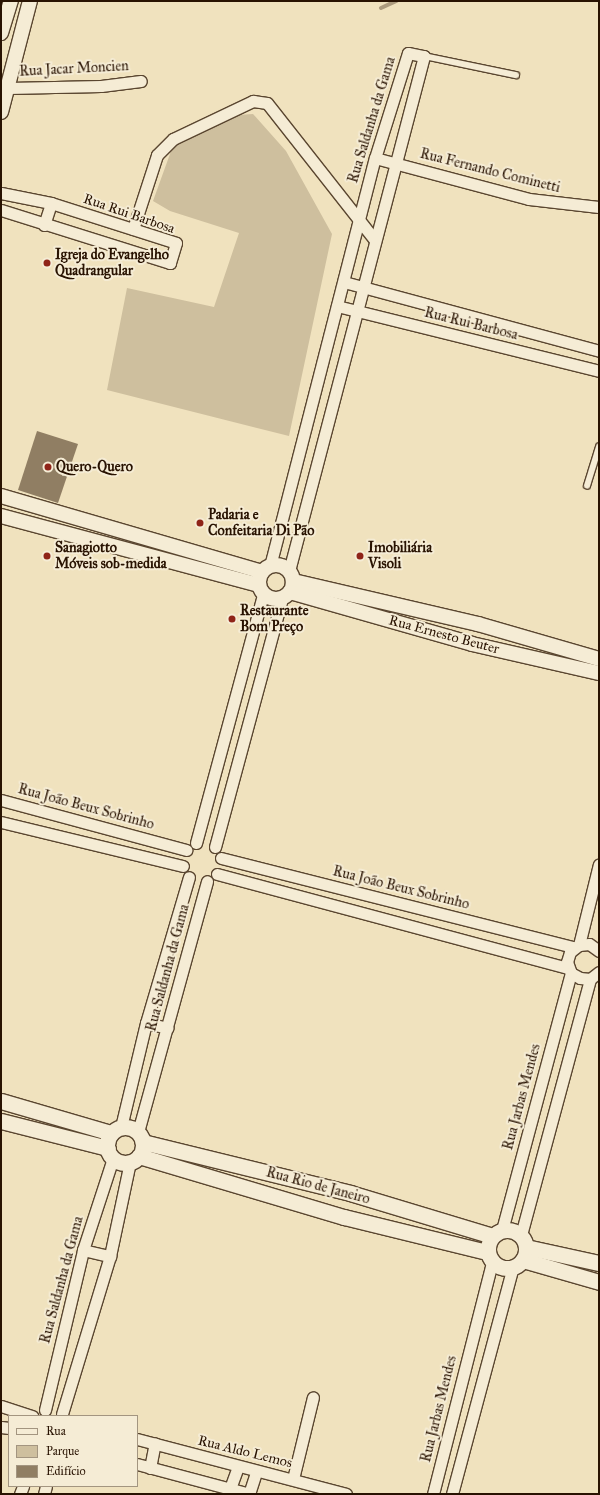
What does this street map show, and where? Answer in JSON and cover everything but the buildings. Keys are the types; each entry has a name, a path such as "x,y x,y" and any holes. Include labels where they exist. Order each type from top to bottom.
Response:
{"main road":[{"path":"1,1101 113,1142"},
{"path":"1,1121 113,1142"},
{"name":"Rua Rio de Janeiro","path":"141,1137 350,1193 497,1233 521,1252 502,1268 490,1257 134,1159 113,1142 141,1137"},
{"path":"134,1159 141,1137"},
{"path":"344,1217 350,1193"},
{"path":"490,1257 497,1233"},
{"path":"521,1252 599,1263"},
{"path":"521,1252 599,1282"}],"street":[{"path":"1,33 11,1"},
{"path":"1,112 30,1"},
{"name":"Rua Saldanha da Gama","path":"266,569 344,282 358,220 375,158 408,53 424,56"},
{"path":"266,569 196,843 186,850 183,866 189,877 207,881 217,874 221,858 215,847 288,586 363,286 397,163 424,56"},
{"name":"Rua Jacar Moncien","path":"8,88 101,86 141,81"},
{"path":"133,229 157,155 173,139 253,101 267,103 375,240"},
{"name":"Rua Fernando Cominetti","path":"375,158 529,199 599,207"},
{"name":"Rua Rui Barbosa","path":"1,193 50,204 133,229 176,244 170,263 44,225 1,210"},
{"path":"44,225 50,204"},
{"name":"Rua Rui Barbosa","path":"344,282 599,351"},
{"name":"Rua Rui Barbosa","path":"337,306 599,371"},
{"path":"1,496 266,569 280,566 288,586"},
{"path":"1,516 261,590 272,599 288,586"},
{"name":"Rua Ernesto Beuter","path":"288,586 478,624 599,659"},
{"name":"Rua Ernesto Beuter","path":"288,586 472,644 599,673"},
{"name":"Rua João Beux Sobrinho","path":"1,800 186,850"},
{"path":"1,822 183,866"},
{"path":"196,843 215,847"},
{"name":"Rua João Beux Sobrinho","path":"221,858 576,946 589,944 599,949"},
{"path":"576,946 599,864"},
{"path":"217,874 570,970 580,978 596,976 521,1252 452,1494"},
{"name":"Rua Saldanha da Gama","path":"40,1413 146,1022 189,877"},
{"name":"Rua Saldanha da Gama","path":"141,1137 207,881"},
{"name":"Rua Jarbas Mendes","path":"497,1233 570,970 568,957 576,946"},
{"path":"146,1022 168,1028"},
{"path":"40,1413 63,1415 110,1256 134,1159"},
{"path":"83,1250 110,1256"},
{"name":"Rua Jarbas Mendes","path":"433,1494 490,1257"},
{"path":"293,1479 313,1397"},
{"path":"1,1406 29,1415"},
{"name":"Rua Aldo Lemos","path":"138,1439 256,1472 293,1479 340,1493"},
{"path":"150,1468 155,1443"},
{"path":"138,1464 229,1492 249,1494 256,1472"},
{"path":"229,1492 238,1467"}],"lane":[{"path":"424,56 516,75"},
{"path":"587,486 599,447"}],"green space":[{"path":"253,114 286,151 332,234 289,436 107,390 127,288 214,307 239,233 170,211 153,201 175,140 223,116"}],"waterway":[{"path":"381,8 396,1"}],"place":[{"name":"Igreja do Evangelho Quadrangular","path":"47,263"},
{"name":"Quero-Quero","path":"48,467"},
{"name":"Padaria e Confeitaria Di Pão","path":"200,523"},
{"name":"Sanagiotto Móveis sob-medida","path":"47,556"},
{"name":"Imobiliária Visoli","path":"360,556"},
{"name":"Restaurante Bom Preço","path":"232,619"}]}
